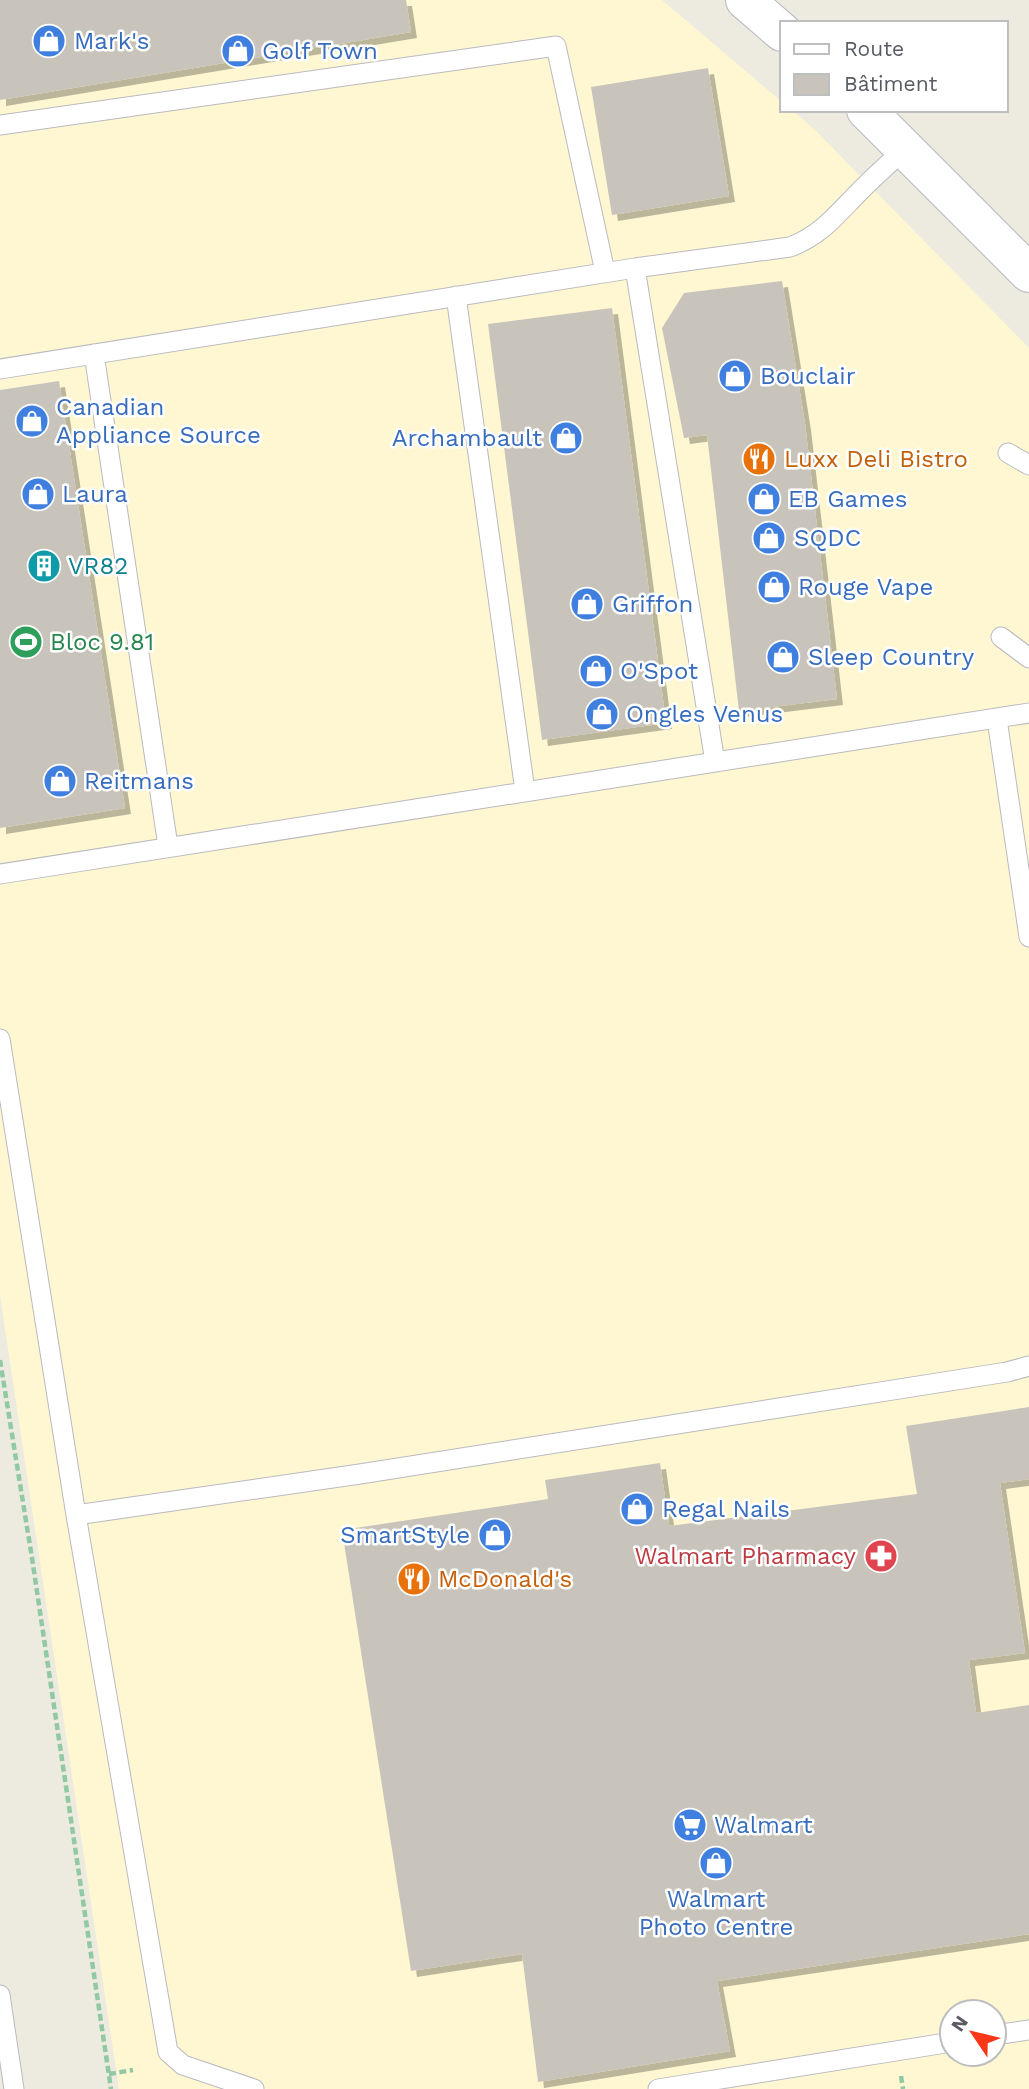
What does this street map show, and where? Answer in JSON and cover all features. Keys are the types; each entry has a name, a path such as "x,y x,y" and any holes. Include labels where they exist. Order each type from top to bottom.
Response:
{"street":[{"path":"745,0 780,31"},
{"path":"868,112 1029,273"}],"lane":[{"path":"0,125 556,46 605,272"},
{"path":"0,369 605,272 776,250 802,243 830,224 905,148"},
{"path":"635,268 715,762"},
{"path":"456,296 525,791"},
{"path":"94,354 168,846"},
{"path":"1008,453 1029,465"},
{"path":"1001,637 1029,658"},
{"path":"0,874 1029,713"},
{"path":"997,719 1029,937"},
{"path":"0,1039 76,1515 168,2052 183,2065 254,2089"},
{"path":"76,1515 396,1469 1029,1366"},
{"path":"0,1995 14,2089"},
{"path":"1008,2033 1029,2030"},
{"path":"657,2089 938,2044"}],"path":[{"path":"0,1360 111,2089"},
{"path":"108,2074 133,2070"}],"shaded area":[{"path":"0,0 662,0 780,100 780,112 794,112 814,129 1029,348 1029,2089 119,2089 0,1295"}],"building":[{"path":"0,0 406,0 411,32 0,100"},
{"path":"708,68 729,196 612,215 591,87"},
{"path":"782,281 805,424 837,699 739,711 707,435 684,438 662,328 684,293"},
{"path":"612,308 666,723 542,740 488,324"},
{"path":"59,381 125,808 0,828 0,390"},
{"name":"Walmart","path":"1029,1407 1029,1479 1000,1483 1025,1653 969,1660 976,1713 1029,1705 1029,1934 717,1981 730,2051 538,2082 522,1954 411,1971 342,1530 548,1499 545,1480 660,1463 669,1526 917,1494 906,1426"}],"place":[{"name":"Mark's","path":"49,41"},
{"name":"Golf Town","path":"238,51"},
{"name":"Bouclair","path":"735,376"},
{"name":"Canadian Appliance Source","path":"32,421"},
{"name":"Archambault","path":"566,438"},
{"name":"Luxx Deli Bistro","path":"759,459"},
{"name":"Laura","path":"38,494"},
{"name":"EB Games","path":"764,499"},
{"name":"SQDC","path":"769,538"},
{"name":"VR82","path":"44,566"},
{"name":"Rouge Vape","path":"774,587"},
{"name":"Griffon","path":"587,604"},
{"name":"Bloc 9.81","path":"26,642"},
{"name":"Sleep Country","path":"783,657"},
{"name":"O'Spot","path":"596,671"},
{"name":"Ongles Venus","path":"602,714"},
{"name":"Reitmans","path":"60,781"},
{"name":"Regal Nails","path":"637,1509"},
{"name":"SmartStyle","path":"495,1535"},
{"name":"Walmart Pharmacy","path":"881,1556"},
{"name":"McDonald's","path":"414,1579"},
{"name":"Walmart","path":"690,1825"},
{"name":"Walmart Photo Centre","path":"716,1863"}]}
